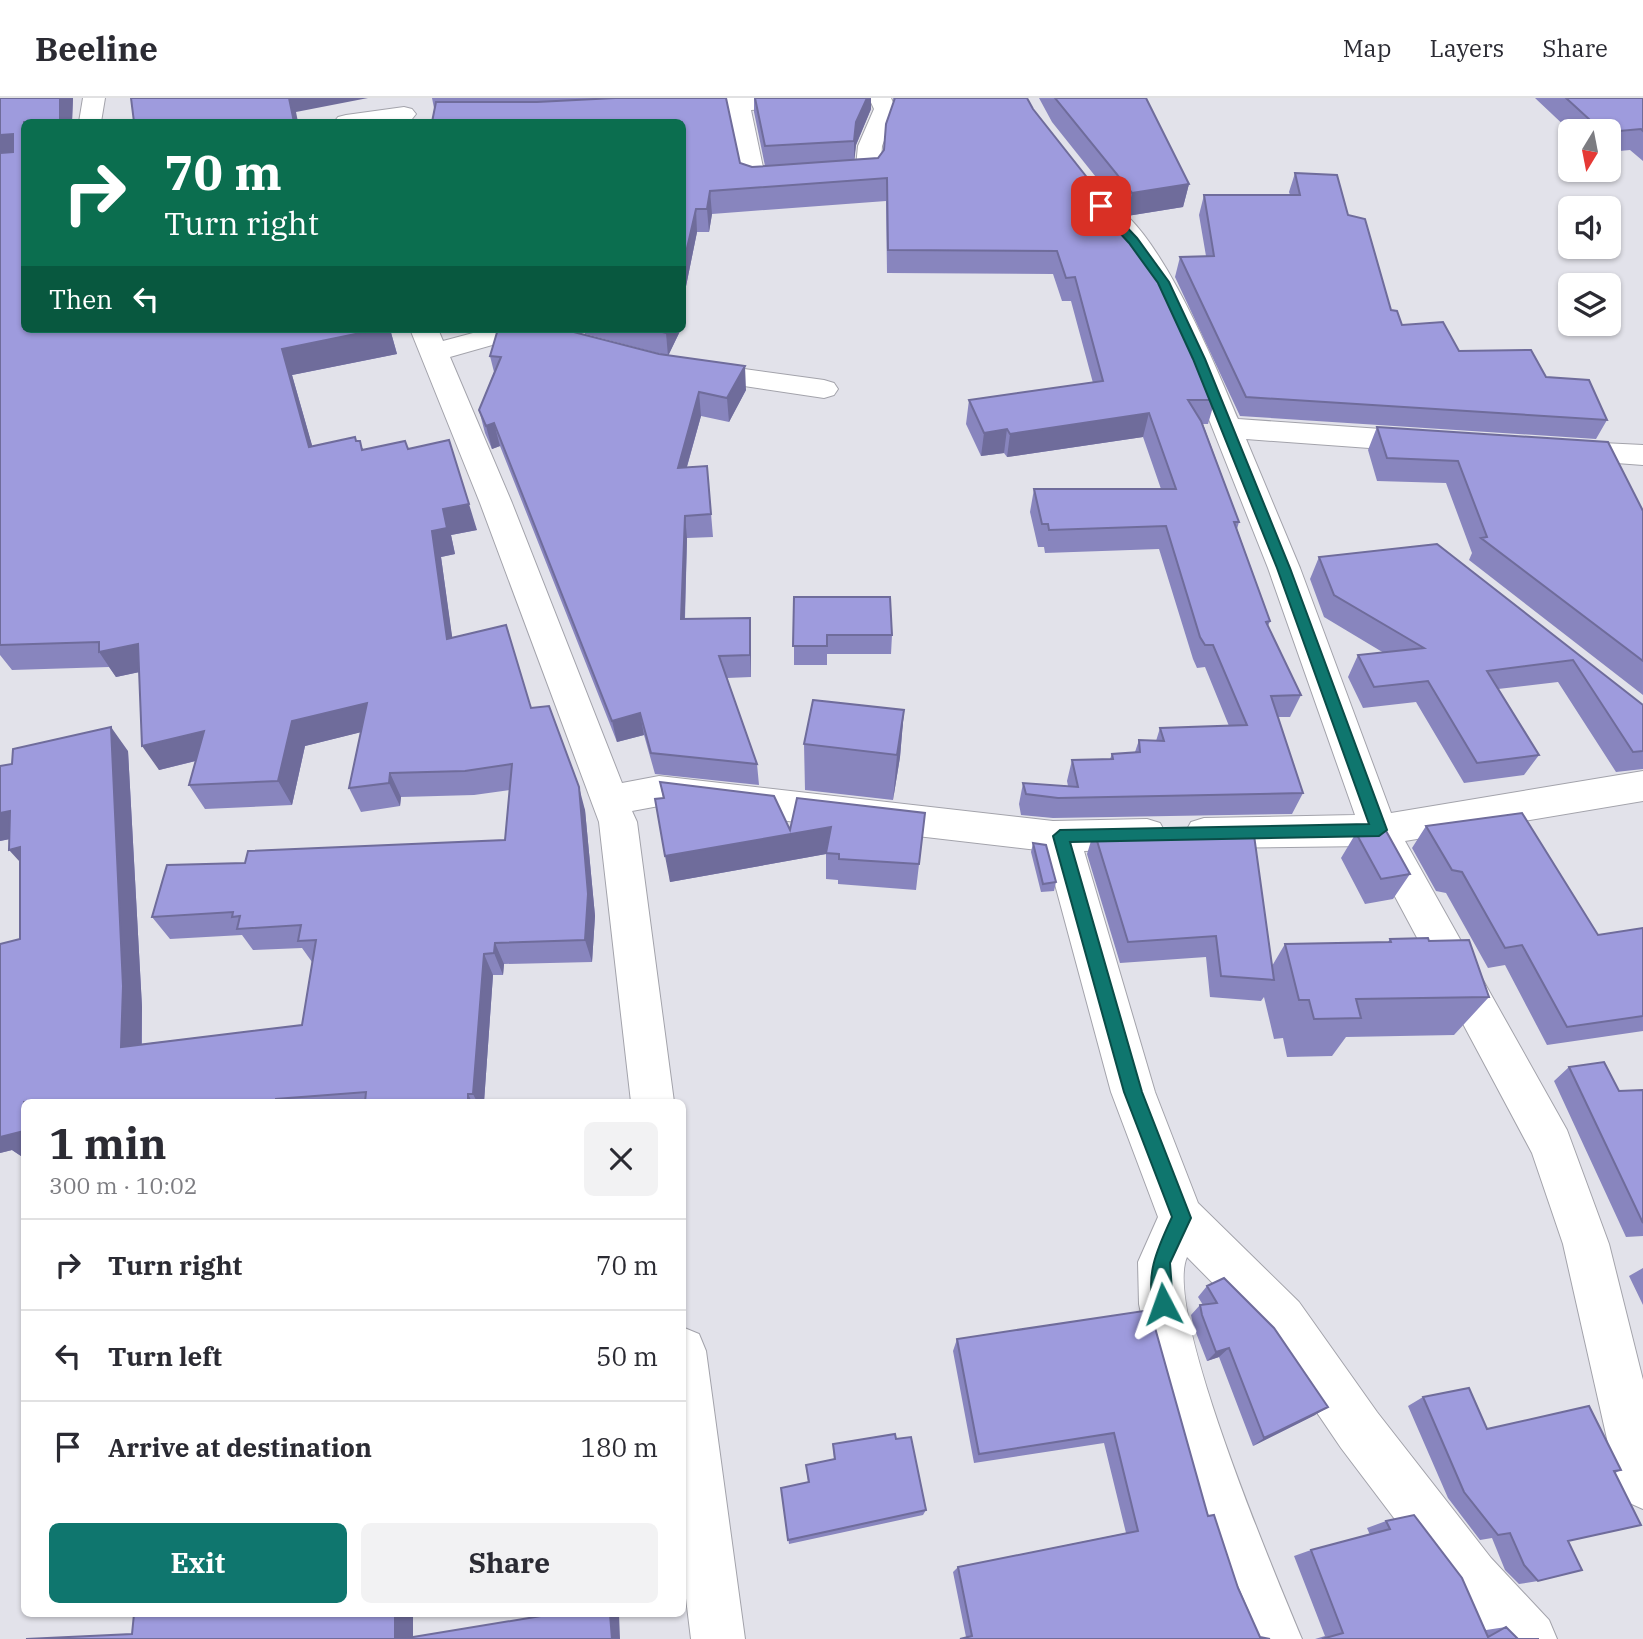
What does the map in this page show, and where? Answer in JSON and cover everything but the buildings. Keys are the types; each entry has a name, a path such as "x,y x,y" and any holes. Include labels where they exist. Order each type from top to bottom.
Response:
{"street":[{"path":"90,119 94,98"},
{"path":"645,108 671,102 738,104 846,98"},
{"path":"738,104 753,180 868,173 870,146 885,109 880,98"},
{"path":"363,119 404,112"},
{"path":"1086,186 1133,240 1163,282 1227,428 1297,567 1379,830 1551,1145 1586,1244 1635,1422 1643,1483"},
{"path":"488,333 429,341 496,503 618,822 652,1099"},
{"path":"662,366 824,389"},
{"path":"1227,428 1452,444"},
{"path":"1530,449 1613,466 1643,455"},
{"path":"610,800 659,791 1060,836 1379,830 1643,786"},
{"path":"1060,836 1133,1092 1181,1218 1282,1320 1359,1430 1472,1577 1530,1639"},
{"path":"1181,1218 1161,1262 1163,1304 1176,1362 1253,1592 1275,1639"},
{"path":"686,1383 718,1639"}],"route":[{"path":"1101,206 1133,240 1163,282 1199,359 1284,568 1379,830 1060,836 1133,1092 1181,1218 1161,1262 1163,1304"}]}
